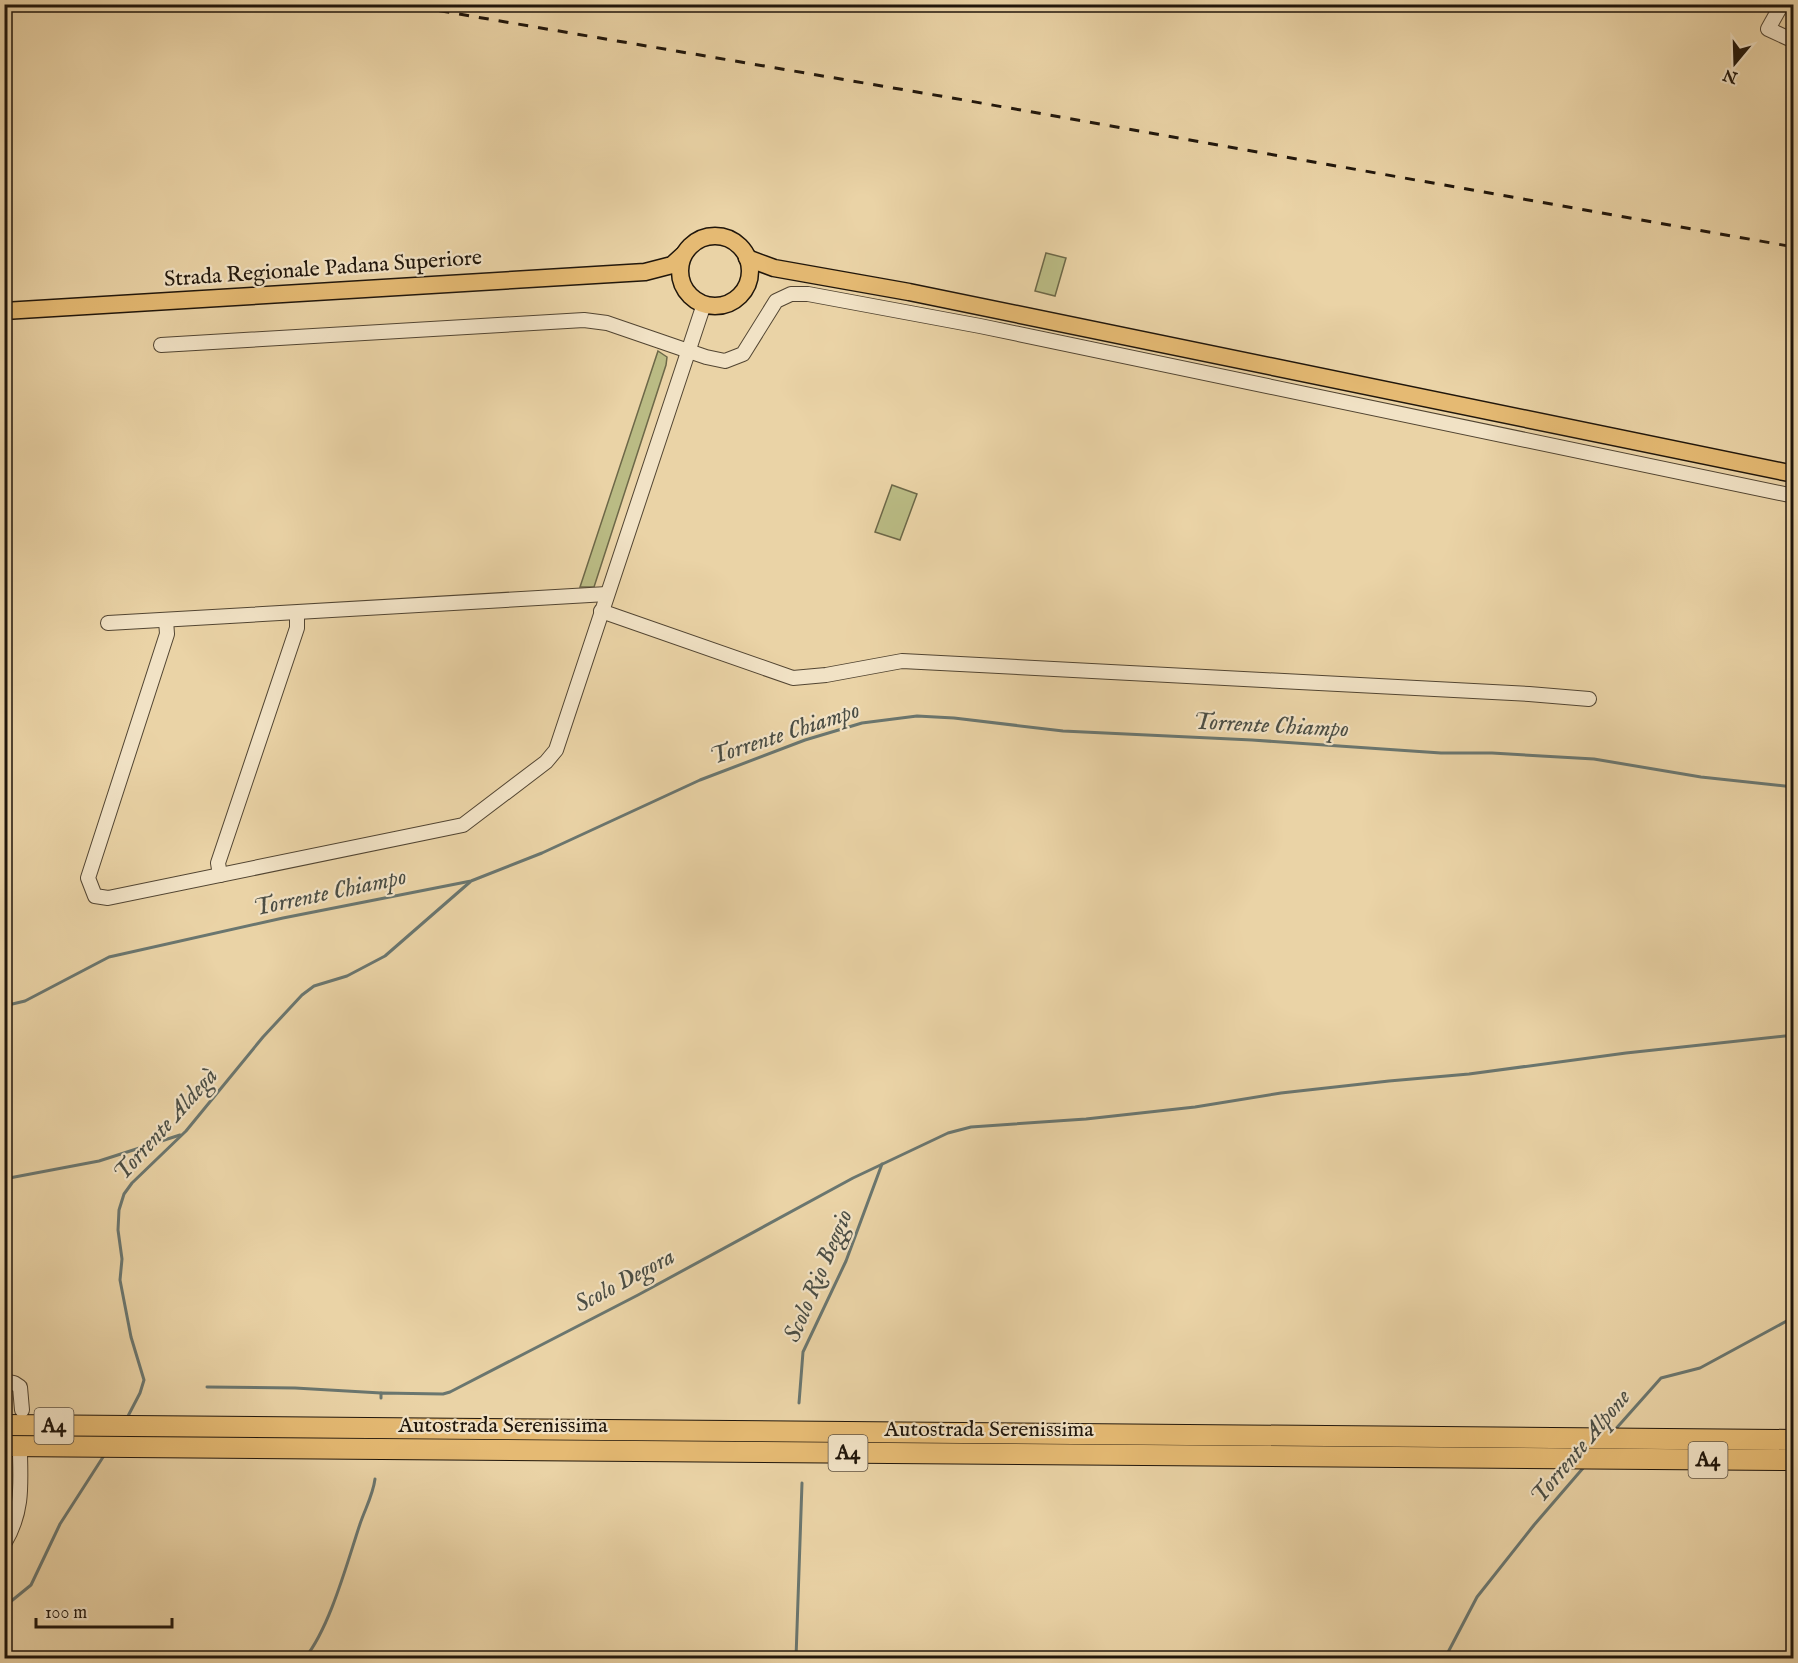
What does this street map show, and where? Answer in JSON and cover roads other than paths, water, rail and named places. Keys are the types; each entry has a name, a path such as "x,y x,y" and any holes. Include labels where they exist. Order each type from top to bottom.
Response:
{"highway":[{"name":"Autostrada Serenissima","path":"4,1425 1794,1440"},
{"name":"Autostrada Serenissima","path":"12,1451 133,1447 1794,1461"}],"main road":[{"path":"711,236 733,241 747,258 750,270 748,281 743,291 726,304 715,306 704,304 684,288 680,272 683,255 700,239 711,236"},
{"name":"Strada Regionale Padana Superiore","path":"4,311 645,272 672,265 683,255"},
{"path":"747,258 766,266 899,290 1794,474"},
{"path":"748,281 756,275 769,271 802,273"},
{"name":"Strada Regionale Padana Superiore","path":"645,272 671,276 678,280 684,288"}],"street":[{"path":"1782,4 1768,29 1794,41"},
{"path":"161,345 584,320 607,323 688,351 725,361 743,354 776,301 791,294 808,294 975,326 1794,496"},
{"path":"166,620 167,634 88,878 95,896 108,898 463,825 546,762 556,750 704,304"},
{"path":"108,623 607,594"},
{"path":"602,611 793,678 826,675 902,661 1517,693 1589,699"},
{"path":"220,875 218,863 297,628 297,613"},
{"path":"4,1382 14,1383 20,1387 22,1410"},
{"path":"4,1544 14,1527 19,1511 12,1451"}],"waterway":[{"name":"Torrente Chiampo","path":"4,1006 25,1001 109,957 283,918 471,881 542,853 700,780 805,740 862,723 917,716 1063,731 1252,740 1441,753 1492,753 1594,759 1701,777 1794,787"},
{"name":"Torrente Aldegà","path":"127,1418 144,1380 131,1337 120,1280 122,1259 118,1230 119,1210 124,1194 132,1183 186,1131 263,1037 302,995 314,986 347,976 385,956 470,882"},
{"path":"381,1398 381,1393 443,1394 450,1392 638,1295 853,1178 948,1133 971,1127 1086,1119 1195,1107 1281,1093 1469,1074 1626,1053 1794,1035"},
{"path":"4,1179 99,1161 180,1135"},
{"name":"Scolo Rio Beggio","path":"799,1403 803,1352 846,1261 882,1164"},
{"name":"Torrente Alpone","path":"1613,1432 1661,1378 1700,1368 1794,1317"},
{"path":"207,1387 295,1388 381,1393"},
{"name":"Torrente Aldegà","path":"4,1607 31,1585 60,1524 105,1454"},
{"name":"Torrente Alpone","path":"1445,1658 1477,1597 1584,1467"},
{"name":"Scolo Degora","path":"305,1658 330,1612 375,1479"},
{"name":"Scolo Rio Beggio","path":"796,1658 802,1483"}],"railway":[{"path":"400,4 964,100 1794,247"}]}
